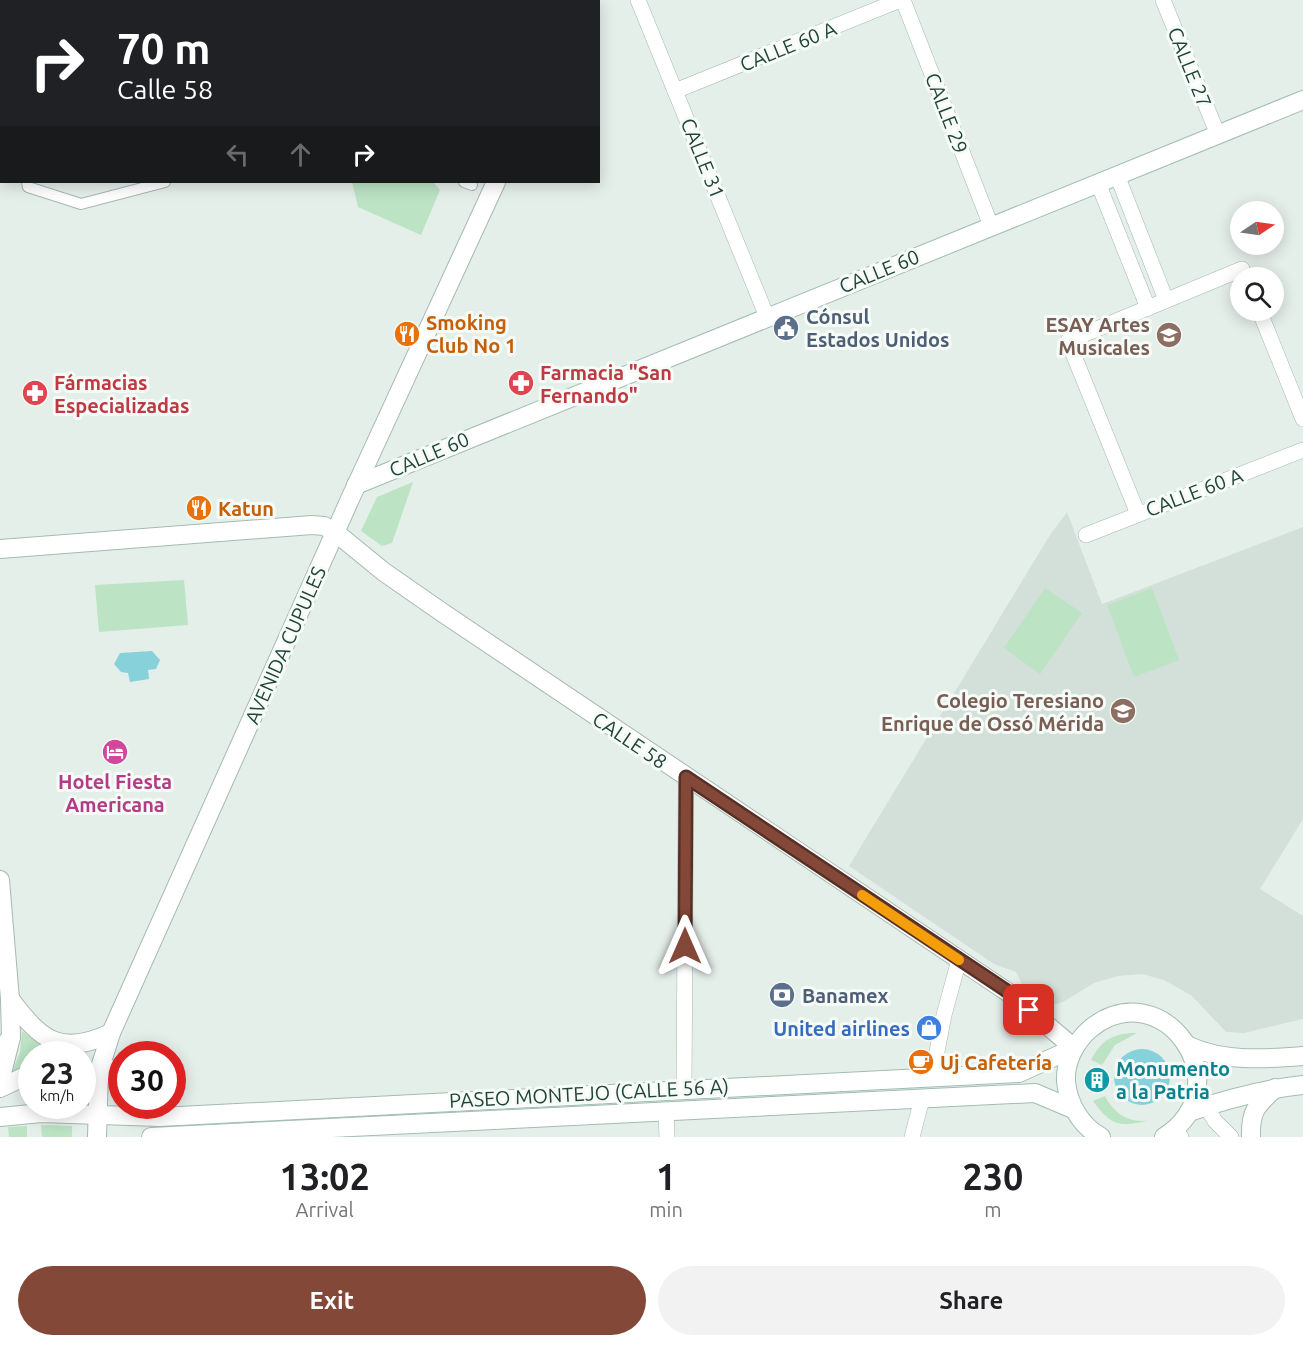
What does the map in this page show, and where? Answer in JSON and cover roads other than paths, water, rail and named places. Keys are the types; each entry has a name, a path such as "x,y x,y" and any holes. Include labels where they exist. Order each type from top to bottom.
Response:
{"main road":[{"name":"CALLE 60","path":"356,485 1303,100"},
{"name":"AVENIDA CUPULES","path":"96,1072 102,1062 111,1033 356,485 496,183"},
{"path":"0,549 312,525 324,526 335,532"},
{"name":"CALLE 58","path":"335,532 384,572 1010,993 1074,1048"},
{"path":"0,880 10,999 0,1081"},
{"path":"10,999 36,1032 45,1037 67,1044 79,1044 111,1033"},
{"path":"1101,1137 1083,1123 1073,1109 1066,1081 1074,1048 1097,1024 1127,1014 1142,1014 1162,1021 1180,1034 1189,1046 1197,1073 1197,1103 1179,1126 1165,1137"},
{"path":"1189,1046 1223,1056 1299,1055"},
{"name":"PASEO MONTEJO (CALLE 56 A)","path":"186,1116 1019,1072 1074,1048"},
{"path":"102,1062 108,1069"},
{"path":"0,1088 18,1080"},
{"path":"1197,1103 1303,1085"},
{"path":"1251,1137 1251,1118 1260,1102 1275,1088"},
{"name":"PASEO MONTEJO (CALLE 56 A)","path":"157,1137 1035,1093 1073,1109"},
{"name":"AVENIDA CUPULES","path":"96,1106 97,1137"},
{"name":"PASEO MONTEJO (CALLE 56 A)","path":"0,1117 41,1113 108,1116"}],"street":[{"name":"CALLE 31","path":"638,0 767,317"},
{"name":"CALLE 60 A","path":"675,91 901,0"},
{"name":"CALLE 29","path":"901,0 991,226"},
{"name":"CALLE 27","path":"1163,0 1218,135"},
{"path":"1118,175 1166,300"},
{"path":"27,183 28,187 81,204 161,183"},
{"path":"1098,183 1148,308"},
{"path":"1138,514 1068,341 1166,300 1230,278"},
{"path":"1263,321 1303,419"},
{"name":"CALLE 60 A","path":"1086,535 1303,450"},
{"path":"684,1088 686,777"},
{"path":"932,1077 944,1015 959,960"},
{"path":"912,1137 922,1099"},
{"path":"1197,1103 1230,1137"},
{"path":"666,1111 667,1137"},
{"path":"1165,1137 1181,1137"}],"water":[{"path":"152,651 160,660 156,669 148,670 149,679 130,682 128,673 121,672 114,664 120,653"},
{"path":"1142,1049 1153,1051 1162,1057 1168,1066 1170,1077 1168,1088 1162,1097 1153,1103 1142,1105 1131,1103 1122,1097 1116,1088 1114,1077 1116,1066 1122,1057 1131,1051"}],"place":[{"name":"Cónsul Estados Unidos","path":"786,328"},
{"name":"Smoking Club No 1","path":"407,334"},
{"name":"ESAY Artes Musicales","path":"1169,335"},
{"name":"Farmacia \"San Fernando\"","path":"521,383"},
{"name":"Fármacias Especializadas","path":"35,393"},
{"name":"Katun","path":"199,508"},
{"name":"Colegio Teresiano Enrique de Ossó Mérida","path":"1123,711"},
{"name":"Hotel Fiesta Americana","path":"115,752"},
{"name":"Banamex","path":"782,995"},
{"name":"United airlines","path":"929,1028"},
{"name":"Uj Cafetería","path":"921,1062"},
{"name":"Monumento a la Patria","path":"1097,1080"}]}
